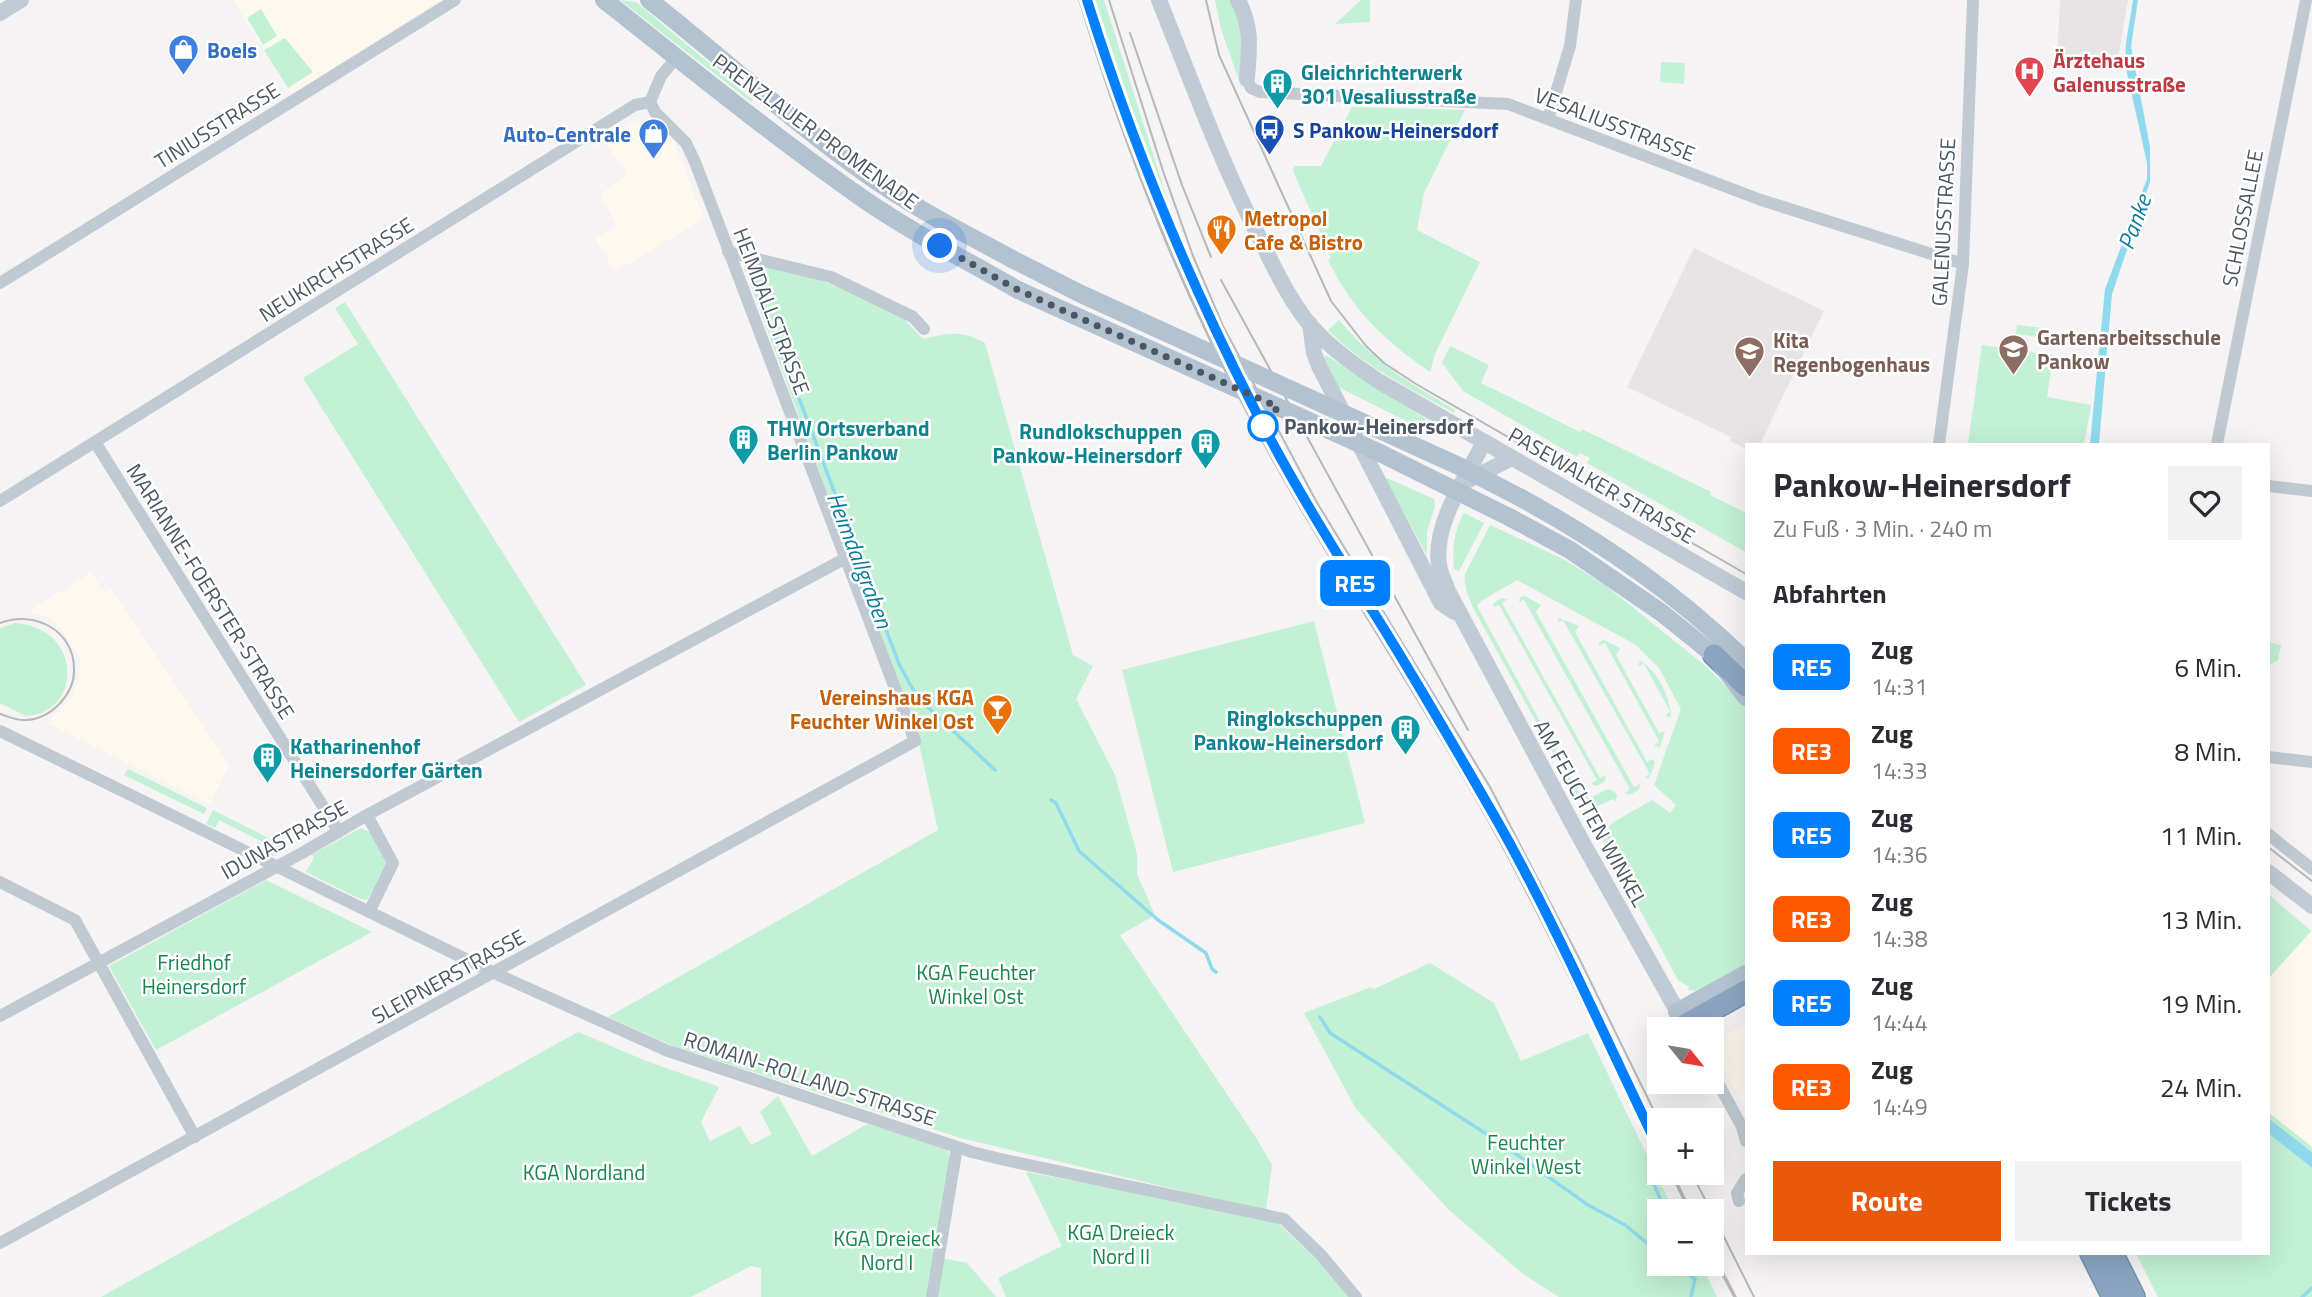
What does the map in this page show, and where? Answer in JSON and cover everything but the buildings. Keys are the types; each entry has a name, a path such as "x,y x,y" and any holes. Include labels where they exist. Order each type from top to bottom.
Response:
{"highway":[{"path":"1714,655 1745,685"},
{"path":"1693,1017 1745,991"},
{"path":"2092,1255 2113,1297"},
{"path":"2113,1255 2134,1297"}],"main road":[{"path":"0,13 21,0"},
{"name":"PRENZLAUER PROMENADE","path":"604,0 786,144 865,200 940,246 1018,290 1380,453 1570,550 1617,581 1714,655 1745,696"},
{"name":"PRENZLAUER PROMENADE","path":"649,0 799,124 870,177 940,220 1081,294 1449,461 1580,530 1674,595 1745,660"},
{"name":"PASEWALKER STRASSE","path":"1159,0 1236,192 1280,279 1310,324 1359,368 1745,591"},
{"path":"1238,0 1250,31 1247,79"},
{"name":"AM FEUCHTEN WINKEL","path":"1310,324 1314,353 1349,426 1441,603 1459,616"},
{"name":"AM FEUCHTEN WINKEL","path":"1483,442 1442,532 1439,565 1459,616 1680,1017"},
{"path":"1464,482 1512,458"},
{"path":"2270,874 2312,906"},
{"path":"1690,1017 1745,975"}],"street":[{"name":"TINIUSSTRASSE","path":"0,283 455,0"},
{"path":"1548,119 1570,46 1576,0"},
{"name":"GALENUSSTRASSE","path":"1938,443 1963,264 1973,0"},
{"name":"SCHLOSSALLEE","path":"2217,443 2306,32 2305,0"},
{"path":"650,102 661,76 677,57"},
{"name":"VESALIUSSTRASSE","path":"1247,79 1254,90 1282,94 1508,104 1761,200 1963,264"},
{"name":"HEIMDALLSTRASSE","path":"650,102 655,112 686,143 695,162 915,741"},
{"name":"NEUKIRCHSTRASSE","path":"0,501 635,105 650,102"},
{"path":"728,252 831,277 914,317 924,330"},
{"name":"MARIANNE-FOERSTER-STRASSE","path":"95,442 339,832"},
{"path":"2270,486 2312,491"},
{"name":"IDUNASTRASSE","path":"0,1016 846,558"},
{"name":"ROMAIN-ROLLAND-STRASSE","path":"0,731 494,973 668,1051 957,1147 1005,1160 1283,1219 1322,1256 1356,1297"},
{"name":"SLEIPNERSTRASSE","path":"0,1243 915,741"},
{"path":"2270,757 2312,762"},
{"path":"367,815 393,863 369,912"},
{"path":"2270,836 2312,869"},
{"path":"0,882 75,920 195,1137"},
{"path":"1724,1094 1745,1138"},
{"path":"932,1297 957,1147"},
{"path":"1739,1201 1737,1193 1745,1181"}],"shaded area":[{"path":"233,0 441,0 292,94"},
{"path":"2060,0 2128,0 2117,65 2057,63"},
{"path":"636,120 674,142 704,219 615,272 595,239 617,226 600,195 628,173 603,141"},
{"path":"1694,248 1824,311 1760,443 1745,443 1745,448 1730,441 1731,437 1627,387"},
{"path":"91,572 105,593 112,589 229,766 210,804 49,724 73,697 79,679 80,661 58,625 49,618 28,612"},
{"path":"2312,931 2312,1147 2270,1114 2270,977"},
{"path":"1745,1024 1745,1108 1724,1069 1724,1043 1727,1033"}],"green space":[{"path":"620,0 636,2 753,100 751,102"},
{"path":"1095,0 1104,0 1172,214 1142,141"},
{"path":"1215,0 1232,0 1245,38 1242,89 1221,29"},
{"path":"1361,0 1370,0 1370,22 1335,24"},
{"path":"261,9 277,36 263,45 247,18"},
{"path":"285,38 313,72 288,88 264,50"},
{"path":"1661,62 1685,63 1684,84 1660,82"},
{"path":"1352,107 1465,110 1424,193 1417,230 1480,262 1435,354 1430,372 1384,336 1348,295 1328,260 1331,258 1293,171 1294,166 1321,166"},
{"name":"KGA Feuchter Winkel Ost","path":"762,263 801,273 862,296 900,315 923,339 955,334 969,336 985,343 1073,655 1093,666 1076,699 1115,775 1137,854 1137,874 1155,915 1120,935 1272,1165 1266,1211 961,1138 678,1048 608,1017 938,830 918,739 744,267"},
{"path":"345,302 586,685 519,722 303,378 358,344 335,308"},
{"path":"1339,320 1379,360 1407,381 1455,410 1454,413 1388,376 1342,343 1328,330"},
{"path":"2017,325 2042,328 2041,337 2016,334"},
{"name":"Gartenarbeitsschule Pankow","path":"1982,345 2053,355 2047,397 2091,405 2084,443 1968,443"},
{"path":"1450,346 1489,365 1481,383 1711,492 1710,495 1745,512 1745,551 1587,463 1590,458 1580,453 1577,457 1463,391 1442,363"},
{"path":"1326,355 1434,424 1432,427 1420,428 1338,387 1324,358"},
{"path":"1387,478 1434,499 1435,506 1427,532 1427,555 1386,481"},
{"path":"1464,513 1484,523 1459,571 1454,569 1454,547"},
{"path":"1490,525 1565,560 1605,585 1708,668 1745,706 1745,967 1700,991 1688,990 1689,987 1678,980 1601,838 1612,823 1652,800 1670,813 1676,805 1654,785 1681,709 1659,668 1636,645 1517,580 1477,606 1582,798 1590,798 1608,789 1617,796 1615,802 1613,799 1596,806 1588,805 1580,801 1473,608 1465,574"},
{"path":"1525,596 1541,605 1536,612 1634,787 1640,784 1639,790 1629,795 1625,793 1630,789 1524,600 1519,602 1520,597"},
{"path":"1501,598 1508,599 1502,603 1600,778 1606,775 1605,781 1597,786 1591,784 1597,780 1499,605 1493,607"},
{"path":"1559,618 1579,626 1575,632 1647,762 1653,759 1655,763 1649,778 1644,778 1650,774 1563,620 1557,623"},
{"path":"1314,621 1365,823 1173,872 1122,670"},
{"path":"15,623 37,628 53,639 63,653 67,670 66,686 58,700 45,711 26,716 0,703 0,628"},
{"path":"1604,640 1620,648 1616,655 1659,733 1665,731 1660,747 1654,746 1659,741 1605,643 1599,646 1599,642"},
{"path":"2270,642 2281,645 2278,660 2270,665"},
{"path":"1640,661 1646,665 1662,685 1670,711 1644,664 1638,666"},
{"path":"128,769 207,808 204,814 124,775"},
{"path":"213,810 286,847 274,856 265,853 269,845 219,820 215,828 206,824"},
{"path":"361,828 371,833 387,860 386,869 367,900 306,872 314,857 311,855"},
{"name":"Friedhof Heinersdorf","path":"266,880 372,932 156,1050 109,966"},
{"path":"2270,896 2311,931 2270,977"},
{"name":"Feuchter Winkel West","path":"1430,963 1494,1003 1521,1061 1588,1033 1647,1155 1647,1185 1661,1185 1668,1199 1647,1199 1647,1276 1707,1276 1717,1297 1559,1297 1523,1274 1448,1209 1356,1109 1304,1013 1371,987 1374,989"},
{"name":"KGA Nordland","path":"578,1032 644,1060 719,1087 701,1122 710,1141 740,1126 751,1145 772,1134 760,1112 778,1096 812,1156 867,1124 947,1147 950,1157 936,1257 967,1263 996,1297 761,1297 761,1268 751,1266 691,1297 101,1297"},
{"path":"2270,1114 2312,1147 2312,1152 2270,1120"},
{"path":"2270,1135 2312,1168 2312,1297 2158,1297 2137,1255 2270,1255"},
{"name":"KGA Dreieck Nord II","path":"1026,1172 1257,1215 1279,1224 1318,1260 1349,1297 1006,1297 998,1278 1062,1246"}],"water":[{"name":"Panke","path":"2133,0 2138,0 2131,46 2150,147 2150,182 2112,294 2099,443 2090,443 2105,289 2147,179 2147,163 2125,64"},
{"path":"2270,1120 2312,1152 2312,1168 2270,1135"}],"waterway":[{"name":"Heimdallgraben","path":"755,281 899,664 917,697 995,770"},
{"name":"Heimdallgraben","path":"1051,800 1056,803 1079,851 1158,920 1206,953 1212,969 1216,972"},
{"path":"1320,1017 1330,1033 1502,1144 1588,1205 1625,1225 1647,1243"},
{"path":"1654,1185 1660,1199"},
{"path":"1691,1276 1695,1279 1691,1297"},
{"path":"2302,1297 2312,1288"}],"tram line":[{"path":"1109,0 1163,171 1193,256 1223,326 1316,501 1490,787 1578,956 1653,1108"},
{"path":"1206,0 1219,55 1331,301 1366,346 1384,363 1416,384 1745,573"},
{"path":"1130,33 1182,185 1211,257"},
{"path":"1221,280 1468,730"},
{"path":"0,623 26,619 50,626 67,644 74,669 66,696 60,704 44,715 23,720 0,714"},
{"path":"2270,849 2312,881"},
{"path":"1698,1185 1705,1199"},
{"path":"1724,1237 1754,1297"}],"railway":[{"path":"1080,0 1114,105 1153,210 1221,362 1301,508 1445,744 1498,837 1569,974 1647,1135"},
{"path":"1677,1185 1684,1199"},
{"path":"1724,1276 1735,1297"}],"train":[{"name":"RE5","path":"1087,0 1116,89 1163,214 1192,282 1253,408 1501,828 1647,1124"}],"place":[{"name":"Boels","path":"184,77"},
{"name":"Ärztehaus Galenusstraße","path":"2030,99"},
{"name":"Gleichrichterwerk 301 Vesaliusstraße","path":"1278,111"},
{"name":"S Pankow-Heinersdorf","path":"1270,157"},
{"name":"Auto-Centrale","path":"654,161"},
{"name":"Metropol Cafe & Bistro","path":"1221,257"},
{"name":"Gartenarbeitsschule Pankow","path":"2014,376"},
{"name":"Kita Regenbogenhaus","path":"1750,379"},
{"name":"Pankow-Heinersdorf","path":"1263,426"},
{"name":"THW Ortsverband Berlin Pankow","path":"744,467"},
{"name":"Rundlokschuppen Pankow-Heinersdorf","path":"1205,470"},
{"name":"Vereinshaus KGA Feuchter Winkel Ost","path":"997,736"},
{"name":"Ringlokschuppen Pankow-Heinersdorf","path":"1406,757"},
{"name":"Katharinenhof Heinersdorfer Gärten","path":"267,785"}],"route":[{"path":"940,246 1018,290 1278,407 1263,426"}],"park label":[{"name":"KGA Dreieck Nord I","path":"887,1250"}]}
